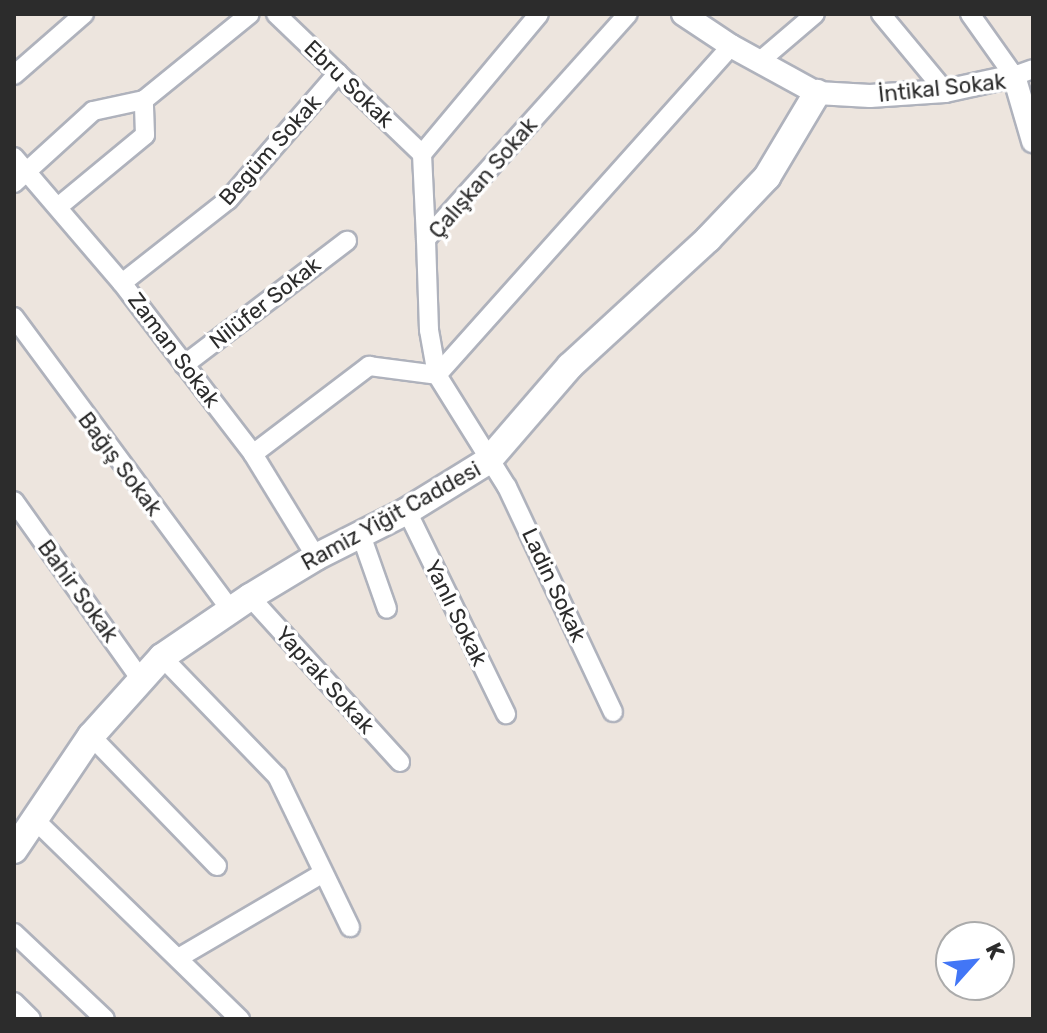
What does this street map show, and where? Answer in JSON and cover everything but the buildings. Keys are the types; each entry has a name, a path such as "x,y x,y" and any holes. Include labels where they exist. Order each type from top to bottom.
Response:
{"main road":[{"name":"Ramiz Yiğit Caddesi","path":"14,850 91,736 162,657 240,603 316,557 407,511 488,461 570,366 708,239 767,177 817,93"}],"street":[{"path":"14,75 84,14"},
{"path":"21,177 93,111 144,100 250,14"},
{"name":"Ebru Sokak","path":"276,14 422,154"},
{"path":"426,239 422,154 539,14"},
{"name":"Çalışkan Sokak","path":"488,461 437,375 429,330 426,239 628,14"},
{"name":"İntikal Sokak","path":"683,14 731,46 817,93 870,96 945,91 1024,73 1033,141"},
{"path":"760,61 815,14"},
{"path":"881,14 945,91"},
{"path":"970,14 1024,73"},
{"path":"253,454 369,366 437,375 731,46"},
{"name":"Begüm Sokak","path":"122,283 228,200 338,73"},
{"path":"58,207 145,135 144,100"},
{"name":"Zaman Sokak","path":"14,157 21,177 58,207 122,283 253,454 316,557"},
{"name":"Nilüfer Sokak","path":"184,365 347,241"},
{"name":"Bağış Sokak","path":"14,317 240,603"},
{"name":"Ladin Sokak","path":"488,461 507,487 613,712"},
{"name":"Bahir Sokak","path":"14,501 141,680"},
{"name":"Yanlı Sokak","path":"407,511 506,714"},
{"path":"361,535 387,609"},
{"name":"Yaprak Sokak","path":"240,603 400,762"},
{"path":"162,657 277,776 350,927"},
{"path":"91,736 217,866"},
{"path":"33,818 180,957 240,1019"},
{"path":"180,957 323,873"},
{"path":"14,933 105,1019"},
{"path":"14,1002 31,1019"}]}
